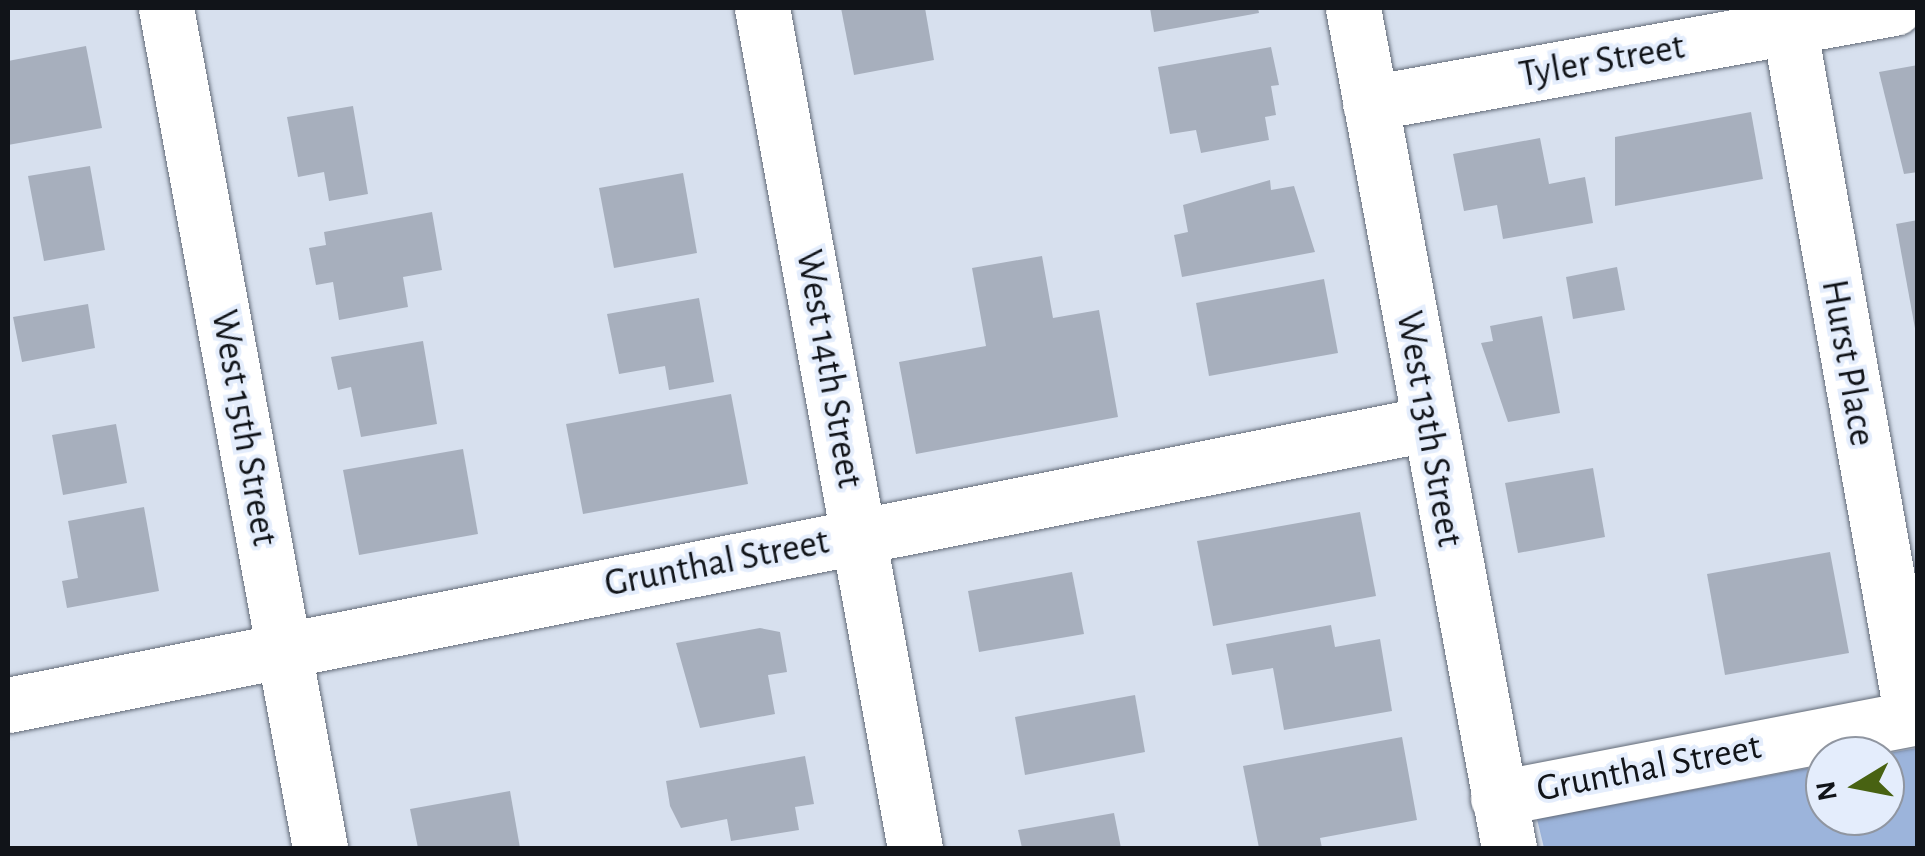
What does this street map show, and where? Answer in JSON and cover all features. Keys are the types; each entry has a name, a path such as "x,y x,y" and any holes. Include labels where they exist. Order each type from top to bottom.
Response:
{"street":[{"name":"West 15th Street","path":"166,8 320,848"},
{"name":"West 14th Street","path":"762,8 915,848"},
{"name":"West 13th Street","path":"1353,8 1504,824"},
{"name":"Tyler Street","path":"1370,103 1788,18 1894,8"},
{"name":"Hurst Place","path":"1788,18 1915,718"},
{"name":"Grunthal Street","path":"8,705 1427,424"},
{"name":"Grunthal Street","path":"1504,824 1915,718"}],"shaded area":[{"path":"1917,748 1917,848 1544,848 1537,819 1805,769 1805,836 1905,836 1905,750"}],"building":[{"path":"841,8 925,8 934,60 854,75"},
{"path":"1150,8 1258,8 1259,13 1154,32"},
{"path":"86,46 102,128 8,145 8,61"},
{"path":"1271,47 1279,85 1271,86 1276,115 1265,117 1269,140 1201,153 1196,130 1170,134 1158,67"},
{"path":"1918,65 1918,172 1904,174 1879,72"},
{"path":"353,106 368,194 329,201 324,172 298,177 287,117"},
{"path":"1751,112 1763,179 1615,206 1615,137"},
{"path":"1540,138 1549,184 1585,177 1593,223 1503,239 1497,205 1464,211 1453,154"},
{"path":"90,166 105,250 44,261 28,176"},
{"path":"683,173 697,253 614,268 599,188"},
{"path":"1270,180 1271,190 1294,186 1315,252 1182,277 1174,235 1188,232 1183,205"},
{"path":"432,212 442,270 403,277 408,307 339,320 333,282 316,285 309,248 326,245 324,232"},
{"path":"1918,220 1918,334 1916,334 1896,224"},
{"path":"1042,256 1053,318 1099,310 1118,417 916,454 899,362 986,346 972,268"},
{"path":"1617,267 1625,310 1573,319 1566,277"},
{"path":"1324,279 1338,353 1209,376 1196,303"},
{"path":"699,298 714,382 669,390 665,366 619,374 607,314"},
{"path":"88,304 95,348 22,362 13,317"},
{"path":"1542,316 1560,413 1508,422 1481,343 1493,341 1490,326"},
{"path":"423,341 437,424 361,437 351,387 338,390 331,357"},
{"path":"731,394 748,484 583,514 566,424"},
{"path":"116,424 127,483 63,495 52,435"},
{"path":"463,449 478,534 359,555 343,470"},
{"path":"1593,468 1605,537 1518,553 1505,483"},
{"path":"144,507 159,591 67,608 62,581 78,578 68,521"},
{"path":"1360,512 1376,596 1213,626 1197,541"},
{"path":"1830,552 1849,653 1725,675 1707,574"},
{"path":"1072,572 1084,634 979,652 968,591"},
{"path":"1331,625 1335,647 1380,639 1392,711 1284,730 1273,668 1232,675 1226,644"},
{"path":"760,628 780,632 787,672 768,675 775,714 700,728 676,643"},
{"path":"1135,695 1145,752 1025,775 1015,717"},
{"path":"1402,737 1417,820 1320,838 1322,848 1259,848 1243,766"},
{"path":"805,756 814,804 795,807 799,830 731,841 727,819 681,828 670,806 666,781"},
{"path":"510,791 520,848 418,848 410,809"},
{"path":"1114,813 1121,848 1022,848 1018,830"}]}
